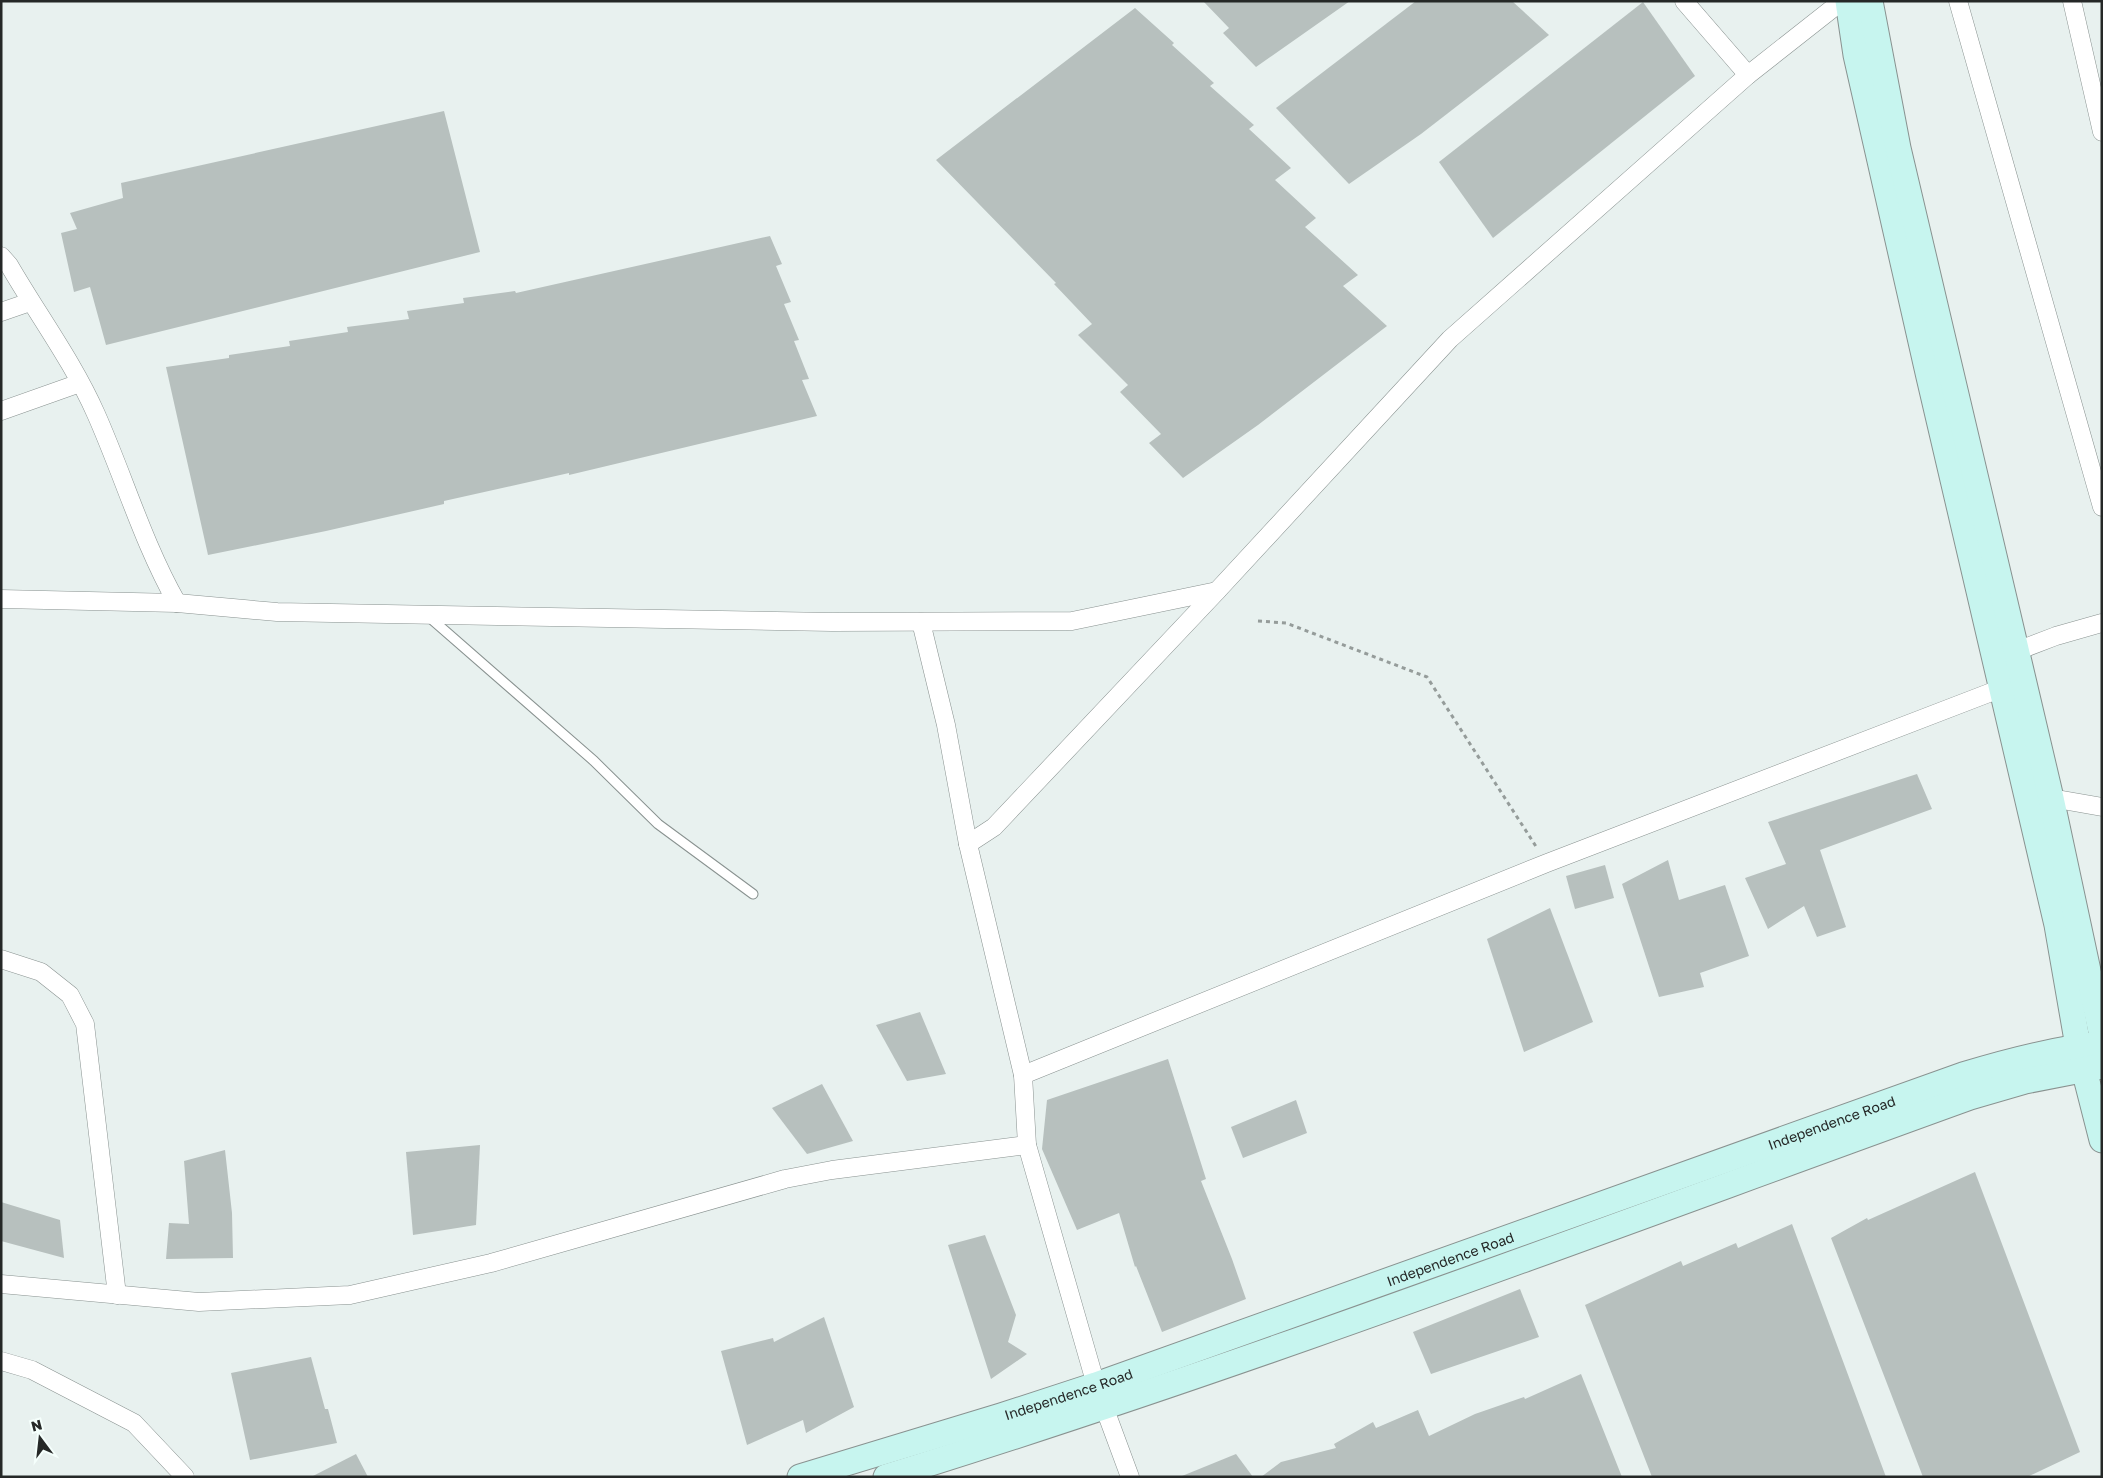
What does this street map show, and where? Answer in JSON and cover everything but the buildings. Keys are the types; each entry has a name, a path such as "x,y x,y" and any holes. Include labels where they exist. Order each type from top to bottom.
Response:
{"main road":[{"path":"1848,1 1856,55 1940,374 2017,651 2051,798 2102,1036"},
{"path":"1870,1 1940,374 2002,688 2057,925 2091,1056 2102,1140"},
{"name":"Independence Road","path":"886,1477 1963,1075 2020,1058 2091,1056"},
{"name":"Independence Road","path":"800,1477 1001,1416 1100,1396"}],"street":[{"path":"1684,1 1748,75"},
{"path":"968,844 994,826 1217,591 1450,338 1748,75 1842,1"},
{"path":"1958,1 2102,507"},
{"path":"2072,1 2102,132"},
{"path":"1,256 9,265 62,352 95,412 150,549 178,603"},
{"path":"1,312 30,302"},
{"path":"1,411 80,383"},
{"path":"2,596 178,603 277,612 921,622 1072,621 1217,591"},
{"path":"921,622 946,726 968,844 1023,1075 1028,1145 1100,1396 1130,1477"},
{"path":"2017,651 2056,636 2102,623"},
{"path":"1023,1075 1547,863 2002,688"},
{"path":"2051,798 2102,807"},
{"path":"1,959 41,972 70,995 86,1024 117,1294"},
{"path":"1,1284 199,1302 350,1295 491,1263 785,1179 832,1170 1028,1145"},
{"path":"1,1361 32,1370 134,1423 184,1477"}],"lane":[{"path":"426,614 594,761 658,824 753,894"}],"path":[{"path":"1258,621 1286,623 1427,677 1547,863"}]}
